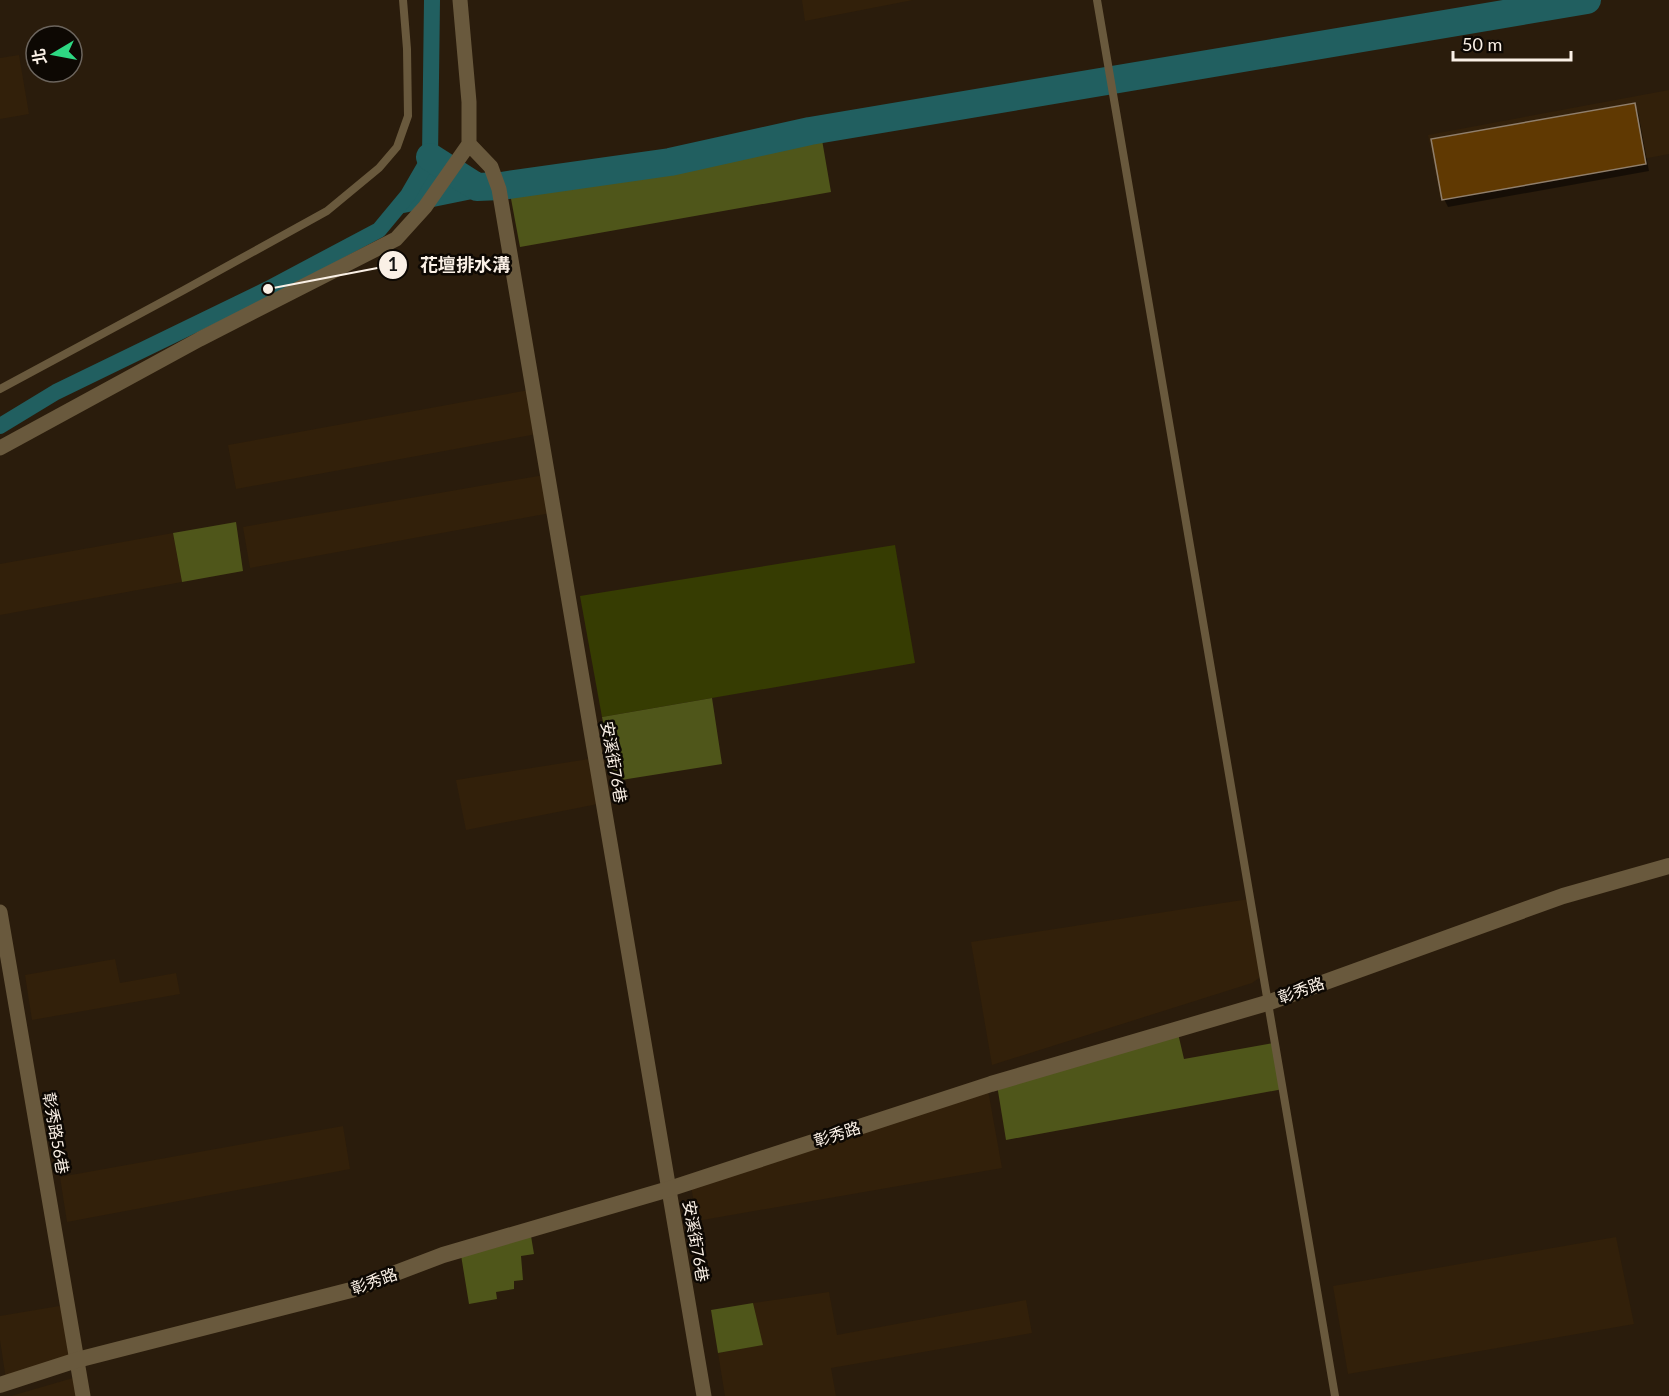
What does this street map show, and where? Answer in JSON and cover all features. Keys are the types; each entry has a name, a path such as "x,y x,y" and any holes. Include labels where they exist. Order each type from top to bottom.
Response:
{"street":[{"path":"0,448 200,339 396,239 425,207 469,144 469,102 460,0"},
{"name":"安溪街76巷","path":"469,144 491,167 499,189 704,1396"},
{"name":"彰秀路","path":"0,1385 77,1360 351,1290 442,1255 669,1189 991,1084 1267,1002 1563,896 1669,866"},
{"name":"彰秀路56巷","path":"0,912 83,1396"}],"lane":[{"path":"0,389 327,211 380,168 397,147 408,116 407,50 403,0"},
{"path":"1097,0 1335,1396"}],"shaded area":[{"path":"802,0 913,0 805,21"},
{"path":"19,55 29,114 0,119 0,58"},
{"path":"1669,90 1669,154 1440,197 1428,135"},
{"path":"529,390 537,434 236,489 228,445"},
{"path":"544,475 551,513 250,568 243,527"},
{"path":"173,533 182,582 0,615 0,564"},
{"path":"595,758 603,803 466,830 456,780"},
{"path":"1249,899 1262,970 1259,978 1252,983 992,1065 971,942"},
{"path":"115,959 120,983 176,973 180,994 32,1020 25,975"},
{"path":"988,1090 1002,1168 697,1221 690,1180"},
{"path":"343,1126 350,1169 67,1222 60,1177"},
{"path":"1616,1237 1634,1324 1348,1374 1333,1286"},
{"path":"829,1292 837,1335 1026,1300 1032,1333 831,1368 836,1396 725,1396 718,1353 762,1345 753,1303"},
{"path":"65,1305 74,1358 6,1380 0,1340 0,1316"},
{"path":"73,1378 83,1396 11,1396"}],"green space":[{"path":"821,134 831,192 520,247 509,188"},
{"path":"236,522 243,571 182,582 173,533"},
{"path":"895,545 915,663 602,717 580,596"},
{"path":"712,698 722,764 615,781 602,717"},
{"path":"1177,1029 1184,1059 1274,1043 1283,1089 1006,1140 997,1085"},
{"path":"530,1230 534,1254 521,1256 523,1280 514,1281 514,1289 496,1292 497,1299 469,1304 460,1249"},
{"path":"753,1303 763,1345 718,1353 711,1310"}],"water":[{"path":"430,157 477,187 501,186 502,193 389,216 372,227 408,195"}],"building":[{"path":"1635,103 1646,164 1442,200 1431,139"}],"waterway":[{"path":"0,426 56,392 268,289 379,230 408,195 430,157 432,0"},
{"path":"430,157 477,187 501,186 670,162 810,131 1587,0"}],"place":[{"name":"花壇排水溝","path":"268,289"}]}
